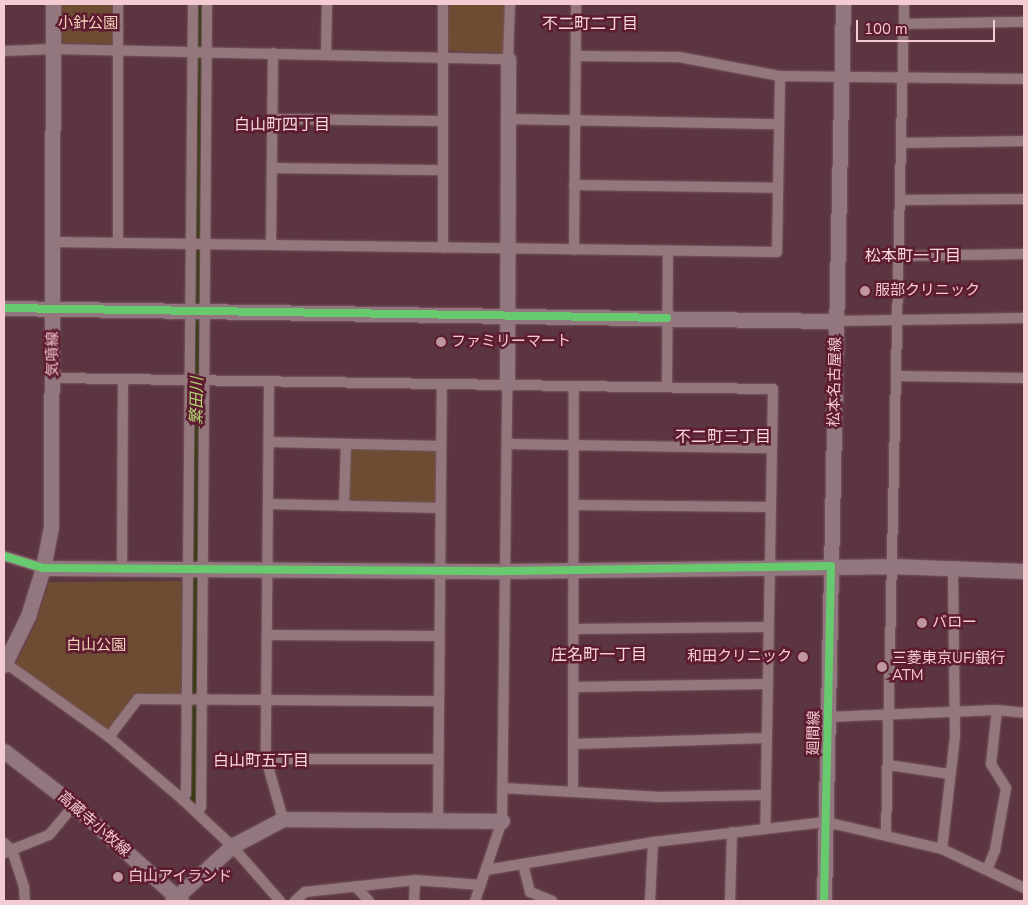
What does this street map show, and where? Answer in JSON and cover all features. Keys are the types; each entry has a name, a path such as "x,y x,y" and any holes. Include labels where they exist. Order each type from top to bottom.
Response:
{"street":[{"name":"気噴線","path":"4,663 28,616 43,568 53,487 53,4"},
{"path":"118,4 118,243"},
{"path":"182,799 186,794 187,700 205,381 192,244 193,4"},
{"path":"197,812 201,807 202,700 195,567 190,380 206,244 207,4"},
{"path":"326,55 327,4"},
{"path":"443,4 443,248"},
{"path":"475,901 502,821 510,4"},
{"path":"574,250 576,4"},
{"name":"松本名古屋線","path":"831,566 843,4"},
{"path":"886,835 904,4"},
{"path":"904,24 1024,22"},
{"path":"4,51 53,49 118,50 508,59"},
{"path":"271,245 273,54"},
{"path":"576,56 679,57 780,76 1024,80"},
{"path":"53,242 777,252 780,76"},
{"path":"272,119 443,121"},
{"path":"508,119 779,124"},
{"path":"901,143 1024,141"},
{"path":"272,168 443,170"},
{"path":"574,185 778,188"},
{"path":"900,200 1024,199"},
{"path":"667,387 668,251"},
{"path":"899,256 1024,254"},
{"path":"4,308 836,321 1024,318"},
{"path":"896,376 1024,378"},
{"path":"54,378 773,389 765,827"},
{"path":"122,567 123,380"},
{"path":"269,382 266,759 284,819"},
{"path":"438,821 437,759 442,384"},
{"path":"573,792 576,570 574,386"},
{"path":"270,442 441,446"},
{"path":"344,506 346,444"},
{"path":"506,444 771,448"},
{"path":"269,504 440,508"},
{"path":"575,505 770,507"},
{"path":"4,556 43,568 195,567 505,571 892,566 1024,571"},
{"name":"廻間線","path":"824,901 831,566"},
{"path":"942,849 955,737 953,567"},
{"path":"575,629 768,627"},
{"path":"268,635 439,636"},
{"path":"4,663 108,737 182,799 232,846 280,901"},
{"path":"575,687 767,684"},
{"path":"108,737 138,700 438,701"},
{"path":"828,717 997,710 1024,712"},
{"path":"987,870 994,850 1006,788 991,764 997,710"},
{"path":"574,744 766,738"},
{"name":"高蔵寺小牧線","path":"4,751 74,805 177,900"},
{"path":"266,759 437,759"},
{"path":"888,766 950,774"},
{"path":"503,788 657,797 766,795"},
{"path":"24,901 24,888 7,849 49,835 74,805"},
{"path":"177,900 232,846 284,819 502,821"},
{"path":"486,870 653,842 765,827 826,822 942,849 1024,888"},
{"path":"730,901 732,832"},
{"path":"650,901 653,842"},
{"path":"523,864 530,892 552,901"},
{"path":"295,901 305,892 415,880 481,884"},
{"path":"414,901 415,880"},
{"path":"356,887 369,901"}],"green space":[{"name":"小針公園","path":"61,4 114,4 115,41 111,44 64,43 61,40"},
{"path":"449,4 506,4 506,50 503,53 451,51 448,49"},
{"path":"351,448 433,449 436,452 436,500 433,503 351,501 348,498 348,451"},
{"name":"白山公園","path":"182,581 181,697 135,697 107,733 15,665 36,622 49,582"}],"waterway":[{"name":"繁田川","path":"193,799 201,4"}],"cycle path":[{"path":"4,308 667,318"},
{"path":"4,556 43,568 505,571 831,566 824,901"}],"place":[{"name":"服部クリニック","path":"865,291"},
{"name":"ファミリーマート","path":"441,342"},
{"name":"バロー","path":"922,623"},
{"name":"和田クリニック","path":"803,657"},
{"name":"三菱東京UFJ銀行 ATM","path":"882,667"},
{"name":"白山アイランド","path":"118,877"}],"district":[{"name":"不二町二丁目","path":"590,24"},
{"name":"白山町四丁目","path":"282,125"},
{"name":"松本町一丁目","path":"913,256"},
{"name":"不二町三丁目","path":"723,437"},
{"name":"庄名町一丁目","path":"599,655"},
{"name":"白山町五丁目","path":"261,761"}]}
